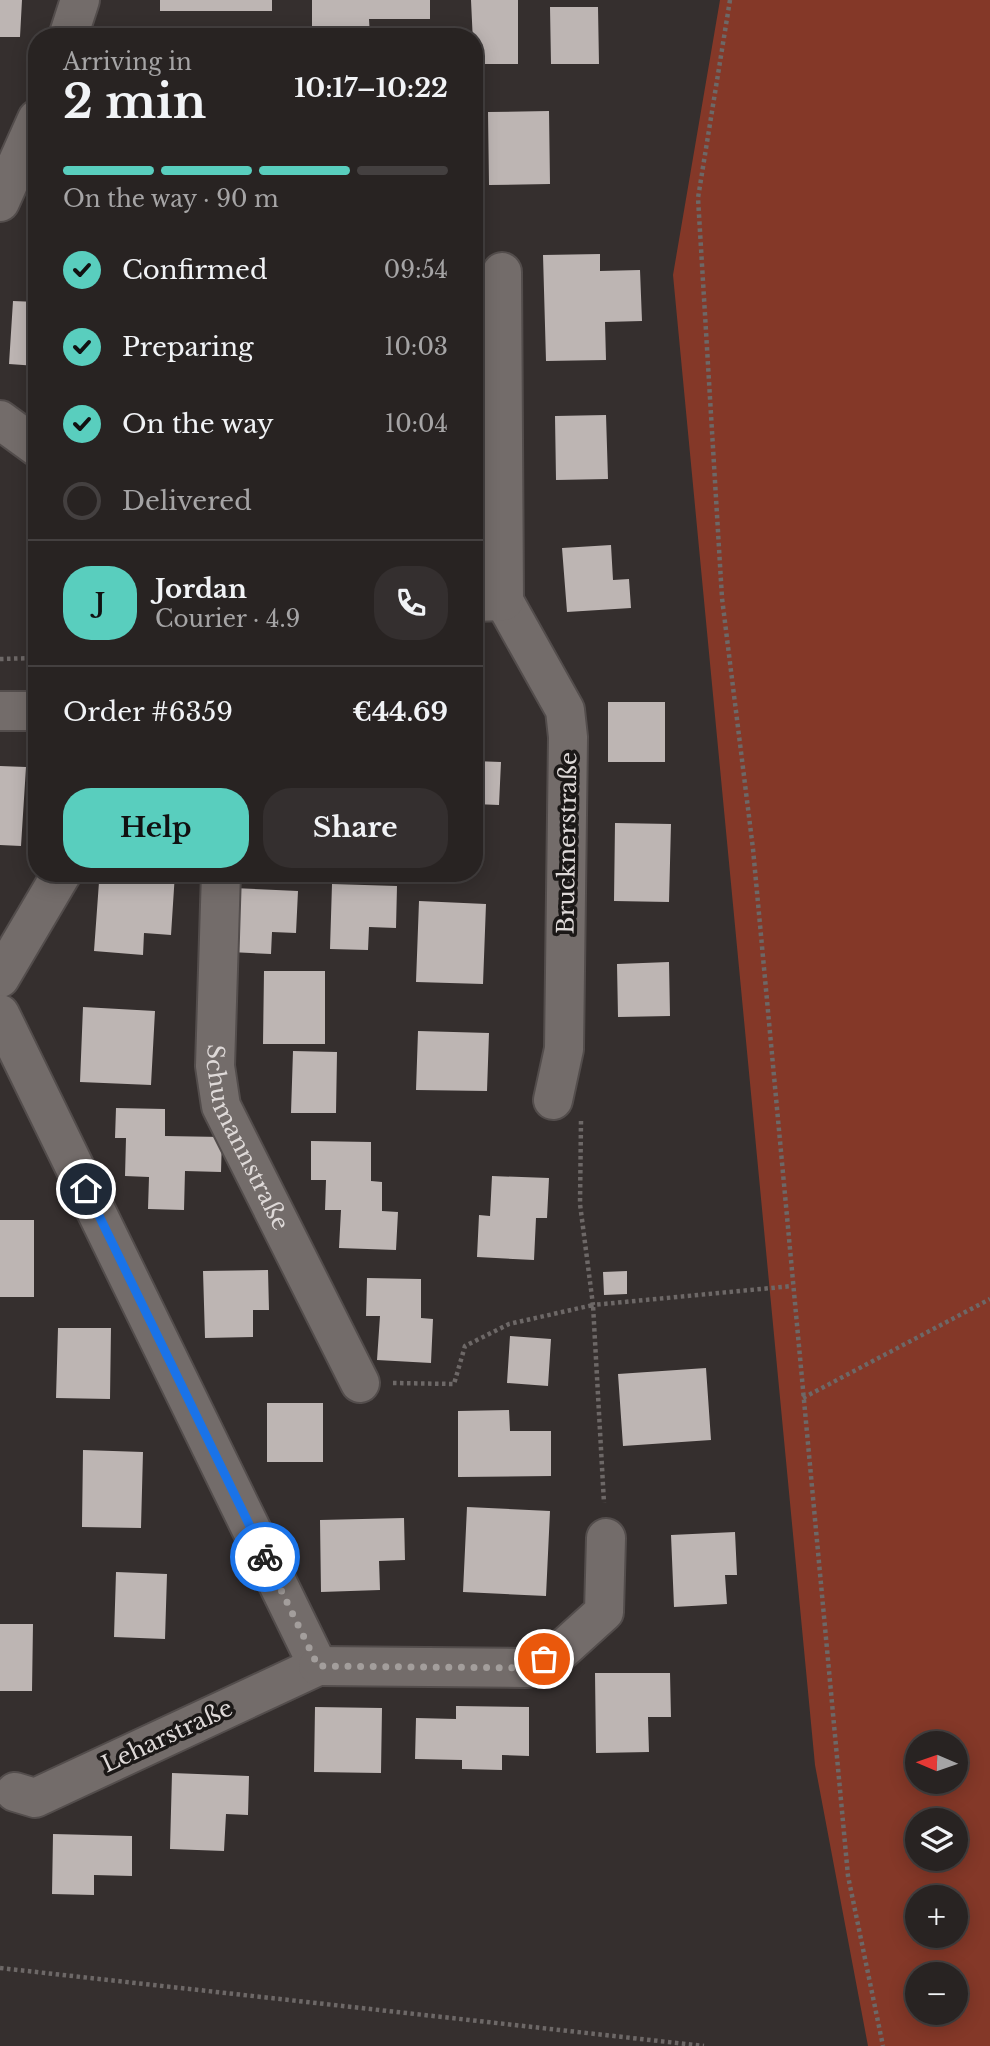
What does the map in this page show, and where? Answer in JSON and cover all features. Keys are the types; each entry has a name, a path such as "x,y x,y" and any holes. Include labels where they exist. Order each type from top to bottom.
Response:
{"street":[{"path":"71,28 80,0"},
{"path":"0,202 28,139"},
{"name":"Brucknerstraße","path":"502,272 489,601 565,709 568,737 564,1049 553,1100"},
{"path":"0,420 28,440"},
{"path":"0,711 28,711"},
{"path":"0,978 57,882"},
{"name":"Schumannstraße","path":"221,882 215,1066 222,1106 360,1383"},
{"path":"0,1014 318,1666"},
{"name":"Leharstraße","path":"15,1792 35,1798 318,1666 527,1668 562,1650 604,1612 606,1538"}],"path":[{"path":"730,0 698,198 722,598 753,849 848,1876 883,2046"},
{"path":"0,659 28,658"},
{"path":"553,1100 581,1105 580,1204 593,1305 606,1538"},
{"path":"360,1383 454,1384 465,1346 509,1324 593,1305 792,1286"},
{"path":"803,1398 990,1299"},
{"path":"0,1968 704,2046"}],"shaded area":[{"path":"720,0 990,0 990,2046 868,2046 815,1765 673,275"}],"building":[{"path":"0,0 22,0 20,37 0,37"},
{"path":"160,0 272,0 272,11 160,11"},
{"path":"312,0 430,0 430,19 369,19 370,28 312,28"},
{"path":"471,0 518,0 518,64 483,64 483,28 472,28"},
{"path":"550,7 598,7 599,64 551,64"},
{"path":"549,111 550,184 489,185 488,112"},
{"path":"600,254 600,271 640,270 642,321 605,322 606,360 546,361 543,255"},
{"path":"13,301 28,302 28,365 9,364"},
{"path":"606,415 608,479 556,480 555,416"},
{"path":"611,545 613,580 629,579 631,608 567,612 562,548"},
{"path":"608,702 665,702 665,762 608,762"},
{"path":"483,761 501,762 499,805 483,804"},
{"path":"0,766 26,767 21,846 0,845"},
{"path":"615,823 671,824 669,902 614,901"},
{"path":"99,882 174,882 171,935 144,933 143,955 94,951"},
{"path":"332,884 397,886 396,928 369,927 368,950 330,949"},
{"path":"233,888 298,891 296,933 272,932 271,954 230,952"},
{"path":"419,901 486,904 483,984 416,982"},
{"path":"669,962 670,1016 618,1017 617,964"},
{"path":"264,971 325,971 325,1044 263,1044"},
{"path":"83,1007 155,1011 151,1085 80,1082"},
{"path":"418,1031 489,1033 487,1091 416,1090"},
{"path":"293,1051 337,1052 336,1113 291,1113"},
{"path":"116,1108 165,1109 165,1136 222,1137 221,1172 185,1171 184,1210 148,1209 149,1177 125,1176 126,1138 115,1138"},
{"path":"311,1141 371,1142 371,1181 382,1182 382,1211 398,1212 396,1250 339,1248 341,1210 325,1210 326,1180 311,1180"},
{"path":"492,1176 549,1178 547,1218 536,1218 534,1260 477,1257 479,1215 490,1216"},
{"path":"0,1220 34,1220 34,1297 0,1297"},
{"path":"268,1270 269,1310 253,1310 253,1337 205,1338 203,1271"},
{"path":"627,1271 627,1294 604,1295 603,1272"},
{"path":"367,1278 421,1279 421,1318 433,1319 431,1363 377,1360 380,1316 366,1316"},
{"path":"58,1328 111,1328 110,1399 56,1398"},
{"path":"510,1336 551,1339 548,1386 507,1383"},
{"path":"706,1368 711,1440 623,1446 618,1374"},
{"path":"267,1403 323,1403 323,1462 267,1462"},
{"path":"509,1410 510,1431 551,1431 551,1476 458,1477 458,1411"},
{"path":"83,1450 143,1452 141,1528 82,1527"},
{"path":"467,1507 550,1511 546,1596 463,1592"},
{"path":"404,1518 405,1560 379,1561 380,1590 321,1592 320,1520"},
{"path":"735,1532 737,1575 725,1575 727,1604 674,1607 671,1535"},
{"path":"116,1572 167,1574 165,1639 114,1637"},
{"path":"0,1624 33,1624 32,1691 0,1691"},
{"path":"595,1673 670,1673 671,1717 648,1717 649,1752 596,1753"},
{"path":"456,1706 529,1707 529,1756 502,1755 502,1770 462,1769 462,1760 415,1759 416,1718 456,1719"},
{"path":"315,1707 382,1708 381,1773 314,1772"},
{"path":"172,1773 249,1776 248,1815 226,1814 224,1851 170,1849"},
{"path":"53,1834 132,1836 132,1876 94,1875 94,1895 52,1894"}],"way so far":[{"path":"265,1557 318,1666 527,1668 544,1659"}],"route":[{"path":"86,1189 265,1557"}]}
